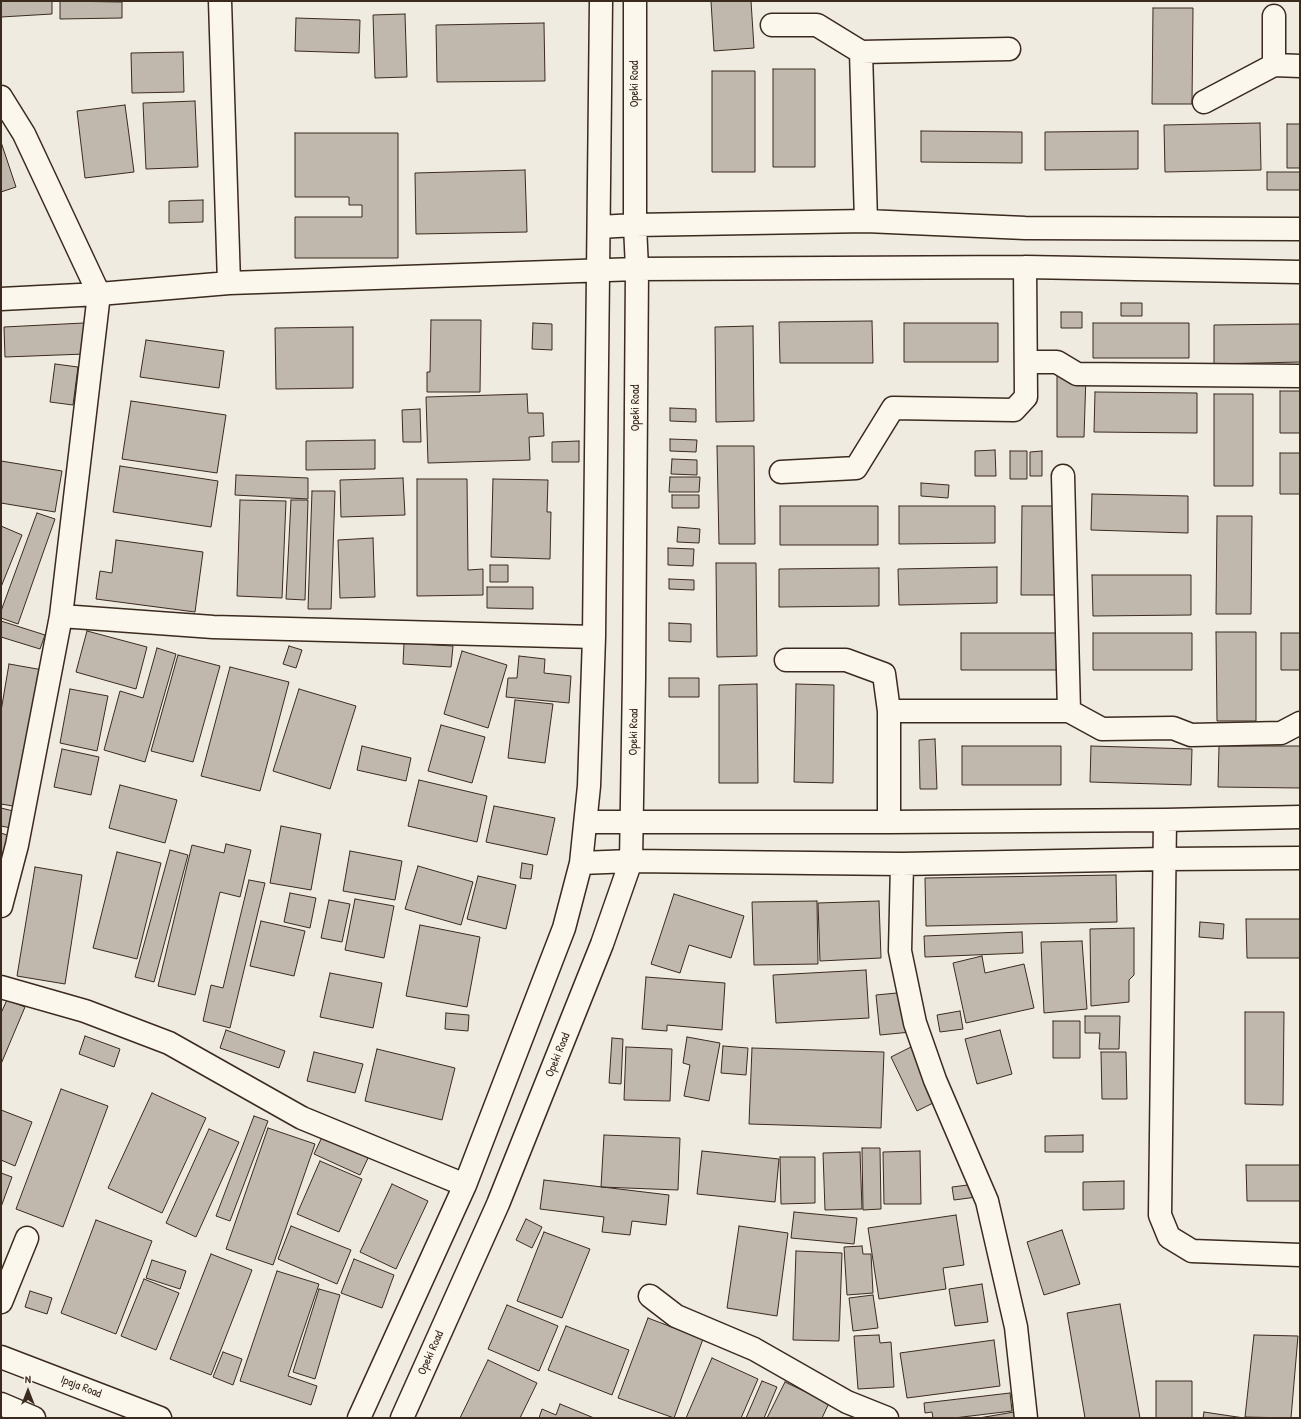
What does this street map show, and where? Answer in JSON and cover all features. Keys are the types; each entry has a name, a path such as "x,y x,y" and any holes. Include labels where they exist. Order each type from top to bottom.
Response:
{"street":[{"path":"220,1 229,283"},
{"path":"359,1418 465,1185 564,928 581,863 589,786 594,638 601,1"},
{"name":"Opeki Road","path":"402,1418 498,1204 602,944 631,861 637,269 635,225 635,1"},
{"path":"1274,16 1274,65"},
{"path":"772,25 816,25 861,52 1009,49"},
{"path":"861,52 866,221"},
{"path":"1204,102 1274,65 1300,66"},
{"path":"1,97 24,134 99,294 61,616 17,845 1,906"},
{"path":"599,227 866,221 1025,228 1300,228"},
{"path":"1,299 99,294 229,283 637,269 1025,267 1300,272"},
{"path":"781,472 856,468 893,408 1014,410 1026,397 1025,267"},
{"path":"1026,362 1056,362 1077,374 1300,376"},
{"path":"1063,476 1069,711"},
{"path":"61,616 213,627 594,638"},
{"path":"786,660 846,660 884,674 889,711 889,822"},
{"path":"889,711 1069,711 1102,729 1173,728 1191,735 1281,733 1300,723"},
{"path":"586,822 889,822 1165,820 1300,817"},
{"path":"1165,820 1160,1214 1169,1237 1192,1251 1300,1255"},
{"path":"581,863 631,861 902,864 1300,858"},
{"path":"902,864 900,951 915,1023 935,1080 987,1201 1016,1327 1026,1418"},
{"path":"1,987 84,1011 169,1043 302,1118 465,1185"},
{"path":"1,1302 27,1238"},
{"path":"650,1296 676,1316 754,1349 847,1402 887,1418"},
{"name":"Ipaja Road","path":"1,1357 160,1418"},
{"path":"1,1404 34,1418"}],"building":[{"path":"1,1 52,1 52,14 1,17"},
{"path":"60,1 122,2 122,18 60,19"},
{"path":"711,1 751,1 754,48 714,51"},
{"path":"1153,8 1193,8 1192,104 1152,104"},
{"path":"405,14 407,77 375,78 373,15"},
{"path":"296,18 360,20 359,53 295,51"},
{"path":"544,23 545,81 437,82 436,25"},
{"path":"183,52 184,92 132,93 131,53"},
{"path":"773,69 815,69 815,167 773,167"},
{"path":"712,71 755,71 755,172 712,172"},
{"path":"195,101 198,167 146,169 143,103"},
{"path":"125,105 134,172 85,178 77,111"},
{"path":"1260,123 1261,170 1165,172 1164,125"},
{"path":"1287,124 1300,124 1300,168 1287,168"},
{"path":"921,131 1022,132 1022,163 921,162"},
{"path":"1138,131 1138,169 1045,170 1045,132"},
{"path":"295,133 398,133 398,258 295,258 295,217 362,217 362,205 349,205 349,197 295,197"},
{"path":"1,142 16,187 1,192"},
{"path":"525,170 527,232 416,234 415,173"},
{"path":"1267,172 1300,172 1300,190 1267,190"},
{"path":"203,200 203,222 169,223 169,201"},
{"path":"1121,303 1142,303 1142,316 1121,316"},
{"path":"1061,312 1082,312 1082,328 1061,328"},
{"path":"431,320 481,320 480,392 427,392 427,372 430,372"},
{"path":"872,321 873,363 780,363 779,322"},
{"path":"84,323 85,354 5,357 4,327"},
{"path":"533,323 552,324 552,350 532,349"},
{"path":"904,323 998,323 998,362 904,362"},
{"path":"1093,323 1189,323 1189,358 1093,358"},
{"path":"1300,324 1300,362 1214,364 1214,325"},
{"path":"753,326 754,421 716,422 715,327"},
{"path":"353,327 353,388 276,389 275,328"},
{"path":"146,340 224,351 219,388 140,377"},
{"path":"55,364 78,367 73,405 50,402"},
{"path":"1057,375 1086,375 1084,437 1057,437"},
{"path":"1280,391 1300,391 1300,433 1280,433"},
{"path":"1095,392 1197,393 1197,433 1094,432"},
{"path":"527,394 528,413 543,413 544,436 529,437 530,460 428,463 426,397"},
{"path":"1214,394 1253,394 1253,486 1214,486"},
{"path":"131,401 226,415 217,473 122,459"},
{"path":"670,408 696,409 696,422 670,421"},
{"path":"420,409 421,442 403,442 402,410"},
{"path":"670,439 697,440 696,452 670,451"},
{"path":"375,440 375,469 306,470 306,441"},
{"path":"579,441 579,462 552,462 552,442"},
{"path":"717,446 754,446 755,544 719,544"},
{"path":"995,450 996,476 975,476 975,451"},
{"path":"1010,451 1027,451 1027,479 1010,479"},
{"path":"1042,451 1042,476 1030,476 1030,452"},
{"path":"1280,453 1300,453 1300,494 1280,494"},
{"path":"672,459 697,460 697,475 671,474"},
{"path":"1,461 62,471 55,512 1,503"},
{"path":"120,466 218,481 211,527 113,512"},
{"path":"236,475 308,478 308,499 235,495"},
{"path":"670,477 700,477 699,492 669,492"},
{"path":"403,478 405,515 341,517 340,480"},
{"path":"417,479 467,479 468,570 483,569 483,595 417,596"},
{"path":"493,479 548,480 547,512 551,512 550,559 491,557"},
{"path":"921,483 949,485 948,498 921,496"},
{"path":"312,491 335,491 331,609 308,609"},
{"path":"1092,494 1188,496 1188,533 1091,530"},
{"path":"672,495 699,495 699,508 672,508"},
{"path":"240,500 286,501 282,598 237,596"},
{"path":"291,500 308,500 305,600 286,599"},
{"path":"780,506 878,506 878,545 780,545"},
{"path":"899,506 995,506 995,543 899,544"},
{"path":"1022,506 1059,506 1059,595 1021,595"},
{"path":"37,513 55,519 18,624 1,618 1,611"},
{"path":"1217,516 1252,516 1251,614 1216,614"},
{"path":"1,526 22,535 1,587"},
{"path":"678,527 700,529 699,543 677,542"},
{"path":"373,538 375,597 340,598 338,540"},
{"path":"116,540 203,552 195,612 96,599 100,571 112,573"},
{"path":"668,548 694,549 693,566 668,565"},
{"path":"716,563 756,563 757,656 717,657"},
{"path":"490,565 508,565 508,582 490,582"},
{"path":"997,567 997,603 899,605 898,569"},
{"path":"879,568 879,606 779,607 779,569"},
{"path":"1092,575 1191,575 1191,615 1093,616"},
{"path":"669,579 694,580 694,590 669,589"},
{"path":"487,587 533,587 533,609 487,608"},
{"path":"1,621 45,635 40,649 1,637"},
{"path":"669,623 691,624 691,642 669,641"},
{"path":"87,631 147,647 136,689 76,672"},
{"path":"1216,632 1256,632 1256,721 1217,721"},
{"path":"961,633 1059,633 1059,670 961,670"},
{"path":"1093,633 1192,633 1192,670 1093,670"},
{"path":"1281,633 1300,633 1300,670 1281,670"},
{"path":"404,643 453,646 451,667 403,664"},
{"path":"289,646 302,650 296,668 283,664"},
{"path":"157,648 176,654 145,762 104,750 120,691 143,698"},
{"path":"462,651 507,665 488,728 444,714"},
{"path":"178,655 220,666 193,762 151,751"},
{"path":"519,656 545,659 544,673 571,676 569,703 506,697 508,678 517,678"},
{"path":"9,664 43,670 19,807 1,804 1,711"},
{"path":"230,667 289,682 260,791 201,776"},
{"path":"669,678 699,678 699,697 669,697"},
{"path":"757,684 758,783 719,783 719,685"},
{"path":"796,684 834,685 833,783 794,782"},
{"path":"70,689 108,696 97,751 60,743"},
{"path":"299,689 356,706 330,789 273,771"},
{"path":"515,700 553,704 545,763 508,758"},
{"path":"441,725 485,737 472,783 428,771"},
{"path":"935,739 937,789 920,789 919,740"},
{"path":"362,746 411,758 406,781 357,770"},
{"path":"962,746 1061,746 1061,785 962,785"},
{"path":"1091,746 1192,749 1191,785 1090,782"},
{"path":"1219,746 1300,746 1300,788 1218,787"},
{"path":"62,749 99,757 91,795 54,787"},
{"path":"419,780 487,796 477,842 408,826"},
{"path":"120,785 177,800 165,843 109,828"},
{"path":"494,806 555,818 547,855 486,842"},
{"path":"1,808 21,813 17,829 1,826"},
{"path":"281,826 321,834 311,890 270,883"},
{"path":"1,833 15,838 1,878"},
{"path":"226,844 251,850 240,897 220,892 195,995 158,986 192,845 224,853"},
{"path":"170,850 188,855 154,982 135,977"},
{"path":"350,851 402,861 395,900 343,891"},
{"path":"117,852 161,863 137,959 93,948"},
{"path":"522,863 533,865 531,879 520,878"},
{"path":"418,866 473,882 461,925 405,909"},
{"path":"35,867 82,875 65,984 17,976"},
{"path":"1116,875 1117,922 926,926 925,878"},
{"path":"478,876 516,885 506,929 467,919"},
{"path":"249,880 265,883 230,1028 203,1021 211,985 223,988"},
{"path":"290,893 316,898 310,928 284,922"},
{"path":"674,894 744,916 731,958 689,945 680,973 651,964"},
{"path":"355,899 394,906 384,958 345,950"},
{"path":"329,900 350,904 342,942 321,938"},
{"path":"817,901 818,964 754,965 752,902"},
{"path":"879,901 881,958 820,961 818,903"},
{"path":"1246,919 1300,919 1300,958 1247,958"},
{"path":"261,921 305,931 294,976 250,966"},
{"path":"1200,922 1224,924 1223,939 1199,937"},
{"path":"420,925 480,937 467,1007 406,996"},
{"path":"1134,928 1134,975 1129,980 1129,1002 1091,1006 1090,929"},
{"path":"1022,932 1023,953 925,957 924,936"},
{"path":"1082,941 1087,1009 1044,1013 1041,942"},
{"path":"982,956 985,973 1024,964 1034,1008 966,1023 953,963"},
{"path":"866,970 869,1018 776,1023 773,975"},
{"path":"330,973 382,983 373,1028 320,1017"},
{"path":"646,977 725,983 722,1030 667,1025 667,1031 642,1029"},
{"path":"907,992 911,1032 880,1035 876,995"},
{"path":"7,1000 25,1007 1,1064 1,1013"},
{"path":"960,1011 963,1029 940,1032 937,1015"},
{"path":"1245,1012 1284,1012 1283,1105 1245,1104"},
{"path":"446,1013 469,1015 468,1031 445,1029"},
{"path":"1085,1016 1120,1016 1119,1049 1099,1049 1100,1033 1085,1033"},
{"path":"1053,1021 1080,1021 1080,1058 1053,1058"},
{"path":"226,1030 285,1051 279,1068 220,1048"},
{"path":"1000,1030 1012,1074 977,1084 965,1039"},
{"path":"85,1036 120,1049 114,1067 79,1054"},
{"path":"687,1037 720,1043 709,1101 684,1096 690,1065 683,1063"},
{"path":"612,1038 623,1039 621,1084 609,1083"},
{"path":"915,1045 941,1099 917,1111 891,1057"},
{"path":"723,1046 748,1048 746,1075 721,1073"},
{"path":"626,1047 672,1049 670,1101 624,1100"},
{"path":"752,1048 884,1052 881,1128 749,1124"},
{"path":"377,1049 455,1068 442,1120 365,1101"},
{"path":"314,1052 363,1064 355,1093 307,1081"},
{"path":"1101,1052 1126,1052 1127,1099 1102,1099"},
{"path":"61,1089 108,1106 63,1227 16,1209"},
{"path":"152,1093 206,1118 162,1213 108,1188"},
{"path":"1,1110 32,1122 15,1166 1,1160"},
{"path":"254,1116 268,1121 230,1221 216,1216"},
{"path":"268,1128 315,1144 273,1265 226,1249"},
{"path":"209,1129 239,1142 196,1237 166,1223"},
{"path":"323,1135 369,1156 360,1175 314,1154"},
{"path":"604,1135 680,1138 678,1190 601,1187"},
{"path":"1083,1135 1083,1152 1045,1152 1045,1136"},
{"path":"862,1148 880,1148 881,1209 863,1210"},
{"path":"702,1151 779,1159 775,1202 697,1194"},
{"path":"920,1151 921,1204 884,1204 883,1152"},
{"path":"860,1152 862,1209 825,1210 823,1153"},
{"path":"780,1157 815,1157 815,1203 781,1204"},
{"path":"320,1161 362,1179 339,1232 297,1214"},
{"path":"1246,1165 1300,1165 1300,1201 1247,1201"},
{"path":"1,1173 12,1177 1,1207"},
{"path":"544,1180 669,1195 666,1225 632,1221 630,1235 602,1232 604,1217 540,1209"},
{"path":"1124,1181 1124,1209 1083,1210 1083,1182"},
{"path":"392,1184 428,1201 396,1269 360,1252"},
{"path":"976,1184 977,1197 954,1200 952,1187"},
{"path":"794,1212 857,1218 854,1244 791,1238"},
{"path":"956,1215 964,1265 943,1268 946,1289 879,1299 868,1228"},
{"path":"526,1219 542,1227 532,1248 516,1240"},
{"path":"96,1220 152,1241 116,1334 61,1313"},
{"path":"291,1226 351,1250 337,1284 278,1259"},
{"path":"739,1226 788,1233 777,1316 727,1308"},
{"path":"1062,1230 1080,1284 1044,1295 1027,1242"},
{"path":"544,1232 590,1249 562,1318 517,1301"},
{"path":"862,1246 863,1254 871,1254 873,1293 847,1295 844,1247"},
{"path":"796,1251 842,1253 839,1341 793,1340"},
{"path":"211,1254 252,1270 211,1375 170,1359"},
{"path":"354,1259 394,1275 382,1308 341,1293"},
{"path":"152,1260 186,1271 180,1289 146,1278"},
{"path":"277,1271 319,1284 288,1376 317,1386 311,1405 240,1381"},
{"path":"144,1279 179,1293 156,1350 121,1336"},
{"path":"982,1284 988,1322 955,1326 949,1289"},
{"path":"319,1289 340,1295 315,1379 293,1372"},
{"path":"30,1291 52,1298 47,1314 25,1307"},
{"path":"873,1295 878,1328 853,1331 849,1298"},
{"path":"1120,1304 1140,1418 1085,1418 1067,1313"},
{"path":"507,1305 558,1326 539,1371 488,1349"},
{"path":"648,1318 703,1339 674,1418 618,1398"},
{"path":"566,1326 629,1350 612,1395 548,1370"},
{"path":"879,1335 880,1343 891,1342 894,1387 858,1389 854,1336"},
{"path":"1254,1335 1298,1336 1291,1418 1245,1417"},
{"path":"994,1340 1000,1386 907,1398 900,1353"},
{"path":"223,1352 242,1359 233,1385 213,1377"},
{"path":"712,1358 758,1379 741,1418 686,1418"},
{"path":"488,1360 537,1383 520,1418 460,1418"},
{"path":"762,1381 777,1387 764,1418 746,1418"},
{"path":"1156,1381 1192,1381 1192,1418 1156,1418"},
{"path":"785,1382 829,1403 822,1418 767,1418"},
{"path":"1010,1393 1012,1411 954,1418 933,1418 932,1412 925,1413 924,1403"},
{"path":"560,1404 594,1418 539,1418 542,1409 556,1415"},
{"path":"1014,1412 1015,1418 979,1418"},
{"path":"1204,1412 1244,1418 1203,1418"}]}
